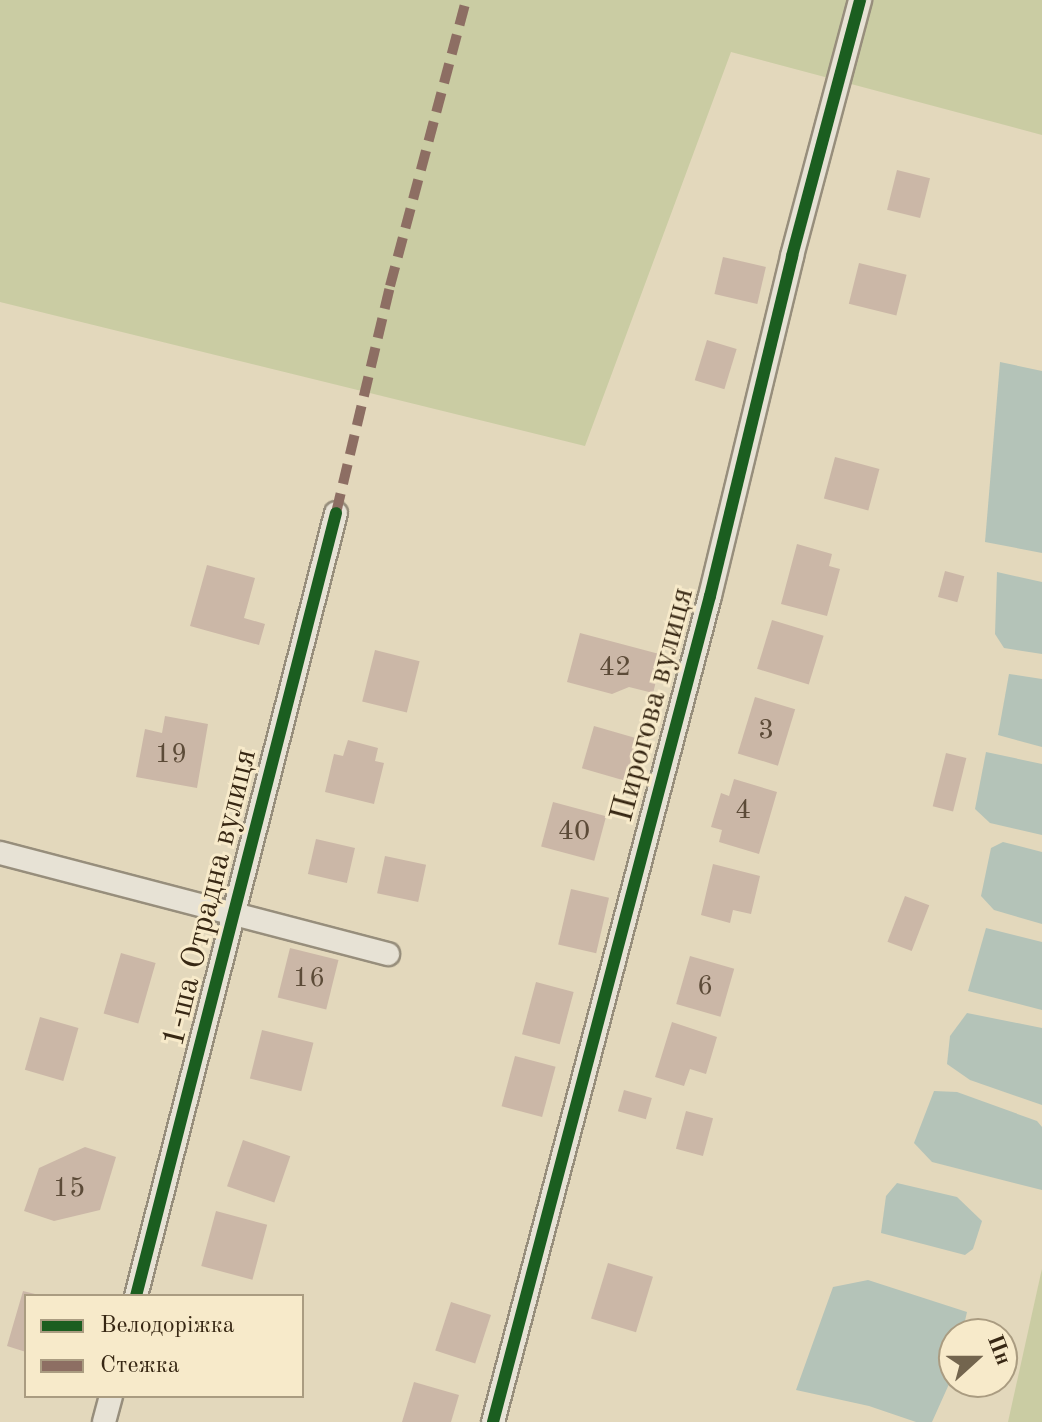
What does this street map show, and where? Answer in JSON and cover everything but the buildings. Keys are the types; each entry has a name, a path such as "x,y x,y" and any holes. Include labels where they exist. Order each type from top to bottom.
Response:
{"street":[{"name":"Пирогова вулиця","path":"493,1422 710,596 792,256 860,0"},
{"name":"1-ша Отрадна вулиця","path":"137,1294 336,513"},
{"path":"0,853 388,954"},
{"path":"104,1422 110,1398"}],"green space":[{"path":"0,0 1042,0 1042,135 731,52 585,446 0,302"},
{"path":"1042,1269 1042,1422 1008,1422 1013,1398 1018,1398 1018,1377"}],"shaded area":[{"path":"1000,362 1042,371 1042,553 985,542"},
{"path":"997,572 1042,582 1042,654 1004,648 995,634"},
{"path":"1009,674 1042,679 1042,747 998,735"},
{"path":"986,752 1042,764 1042,835 990,823 975,809"},
{"path":"1003,842 1042,852 1042,924 994,910 981,896 991,848"},
{"path":"986,928 1042,942 1042,1010 968,991"},
{"path":"967,1013 1042,1028 1042,1105 970,1080 947,1064 950,1036"},
{"path":"934,1091 957,1092 1037,1121 1042,1127 1042,1190 932,1162 914,1143"},
{"path":"897,1183 957,1197 982,1221 973,1249 965,1255 881,1233 886,1196"},
{"path":"868,1280 967,1312 966,1318 938,1318 938,1398 943,1398 932,1422 916,1422 869,1406 796,1390 833,1287"}],"marked path":[{"path":"336,513 390,286 466,0"}],"cycle path":[{"path":"493,1422 710,596 792,256 860,0"},
{"path":"137,1294 336,513"}]}
